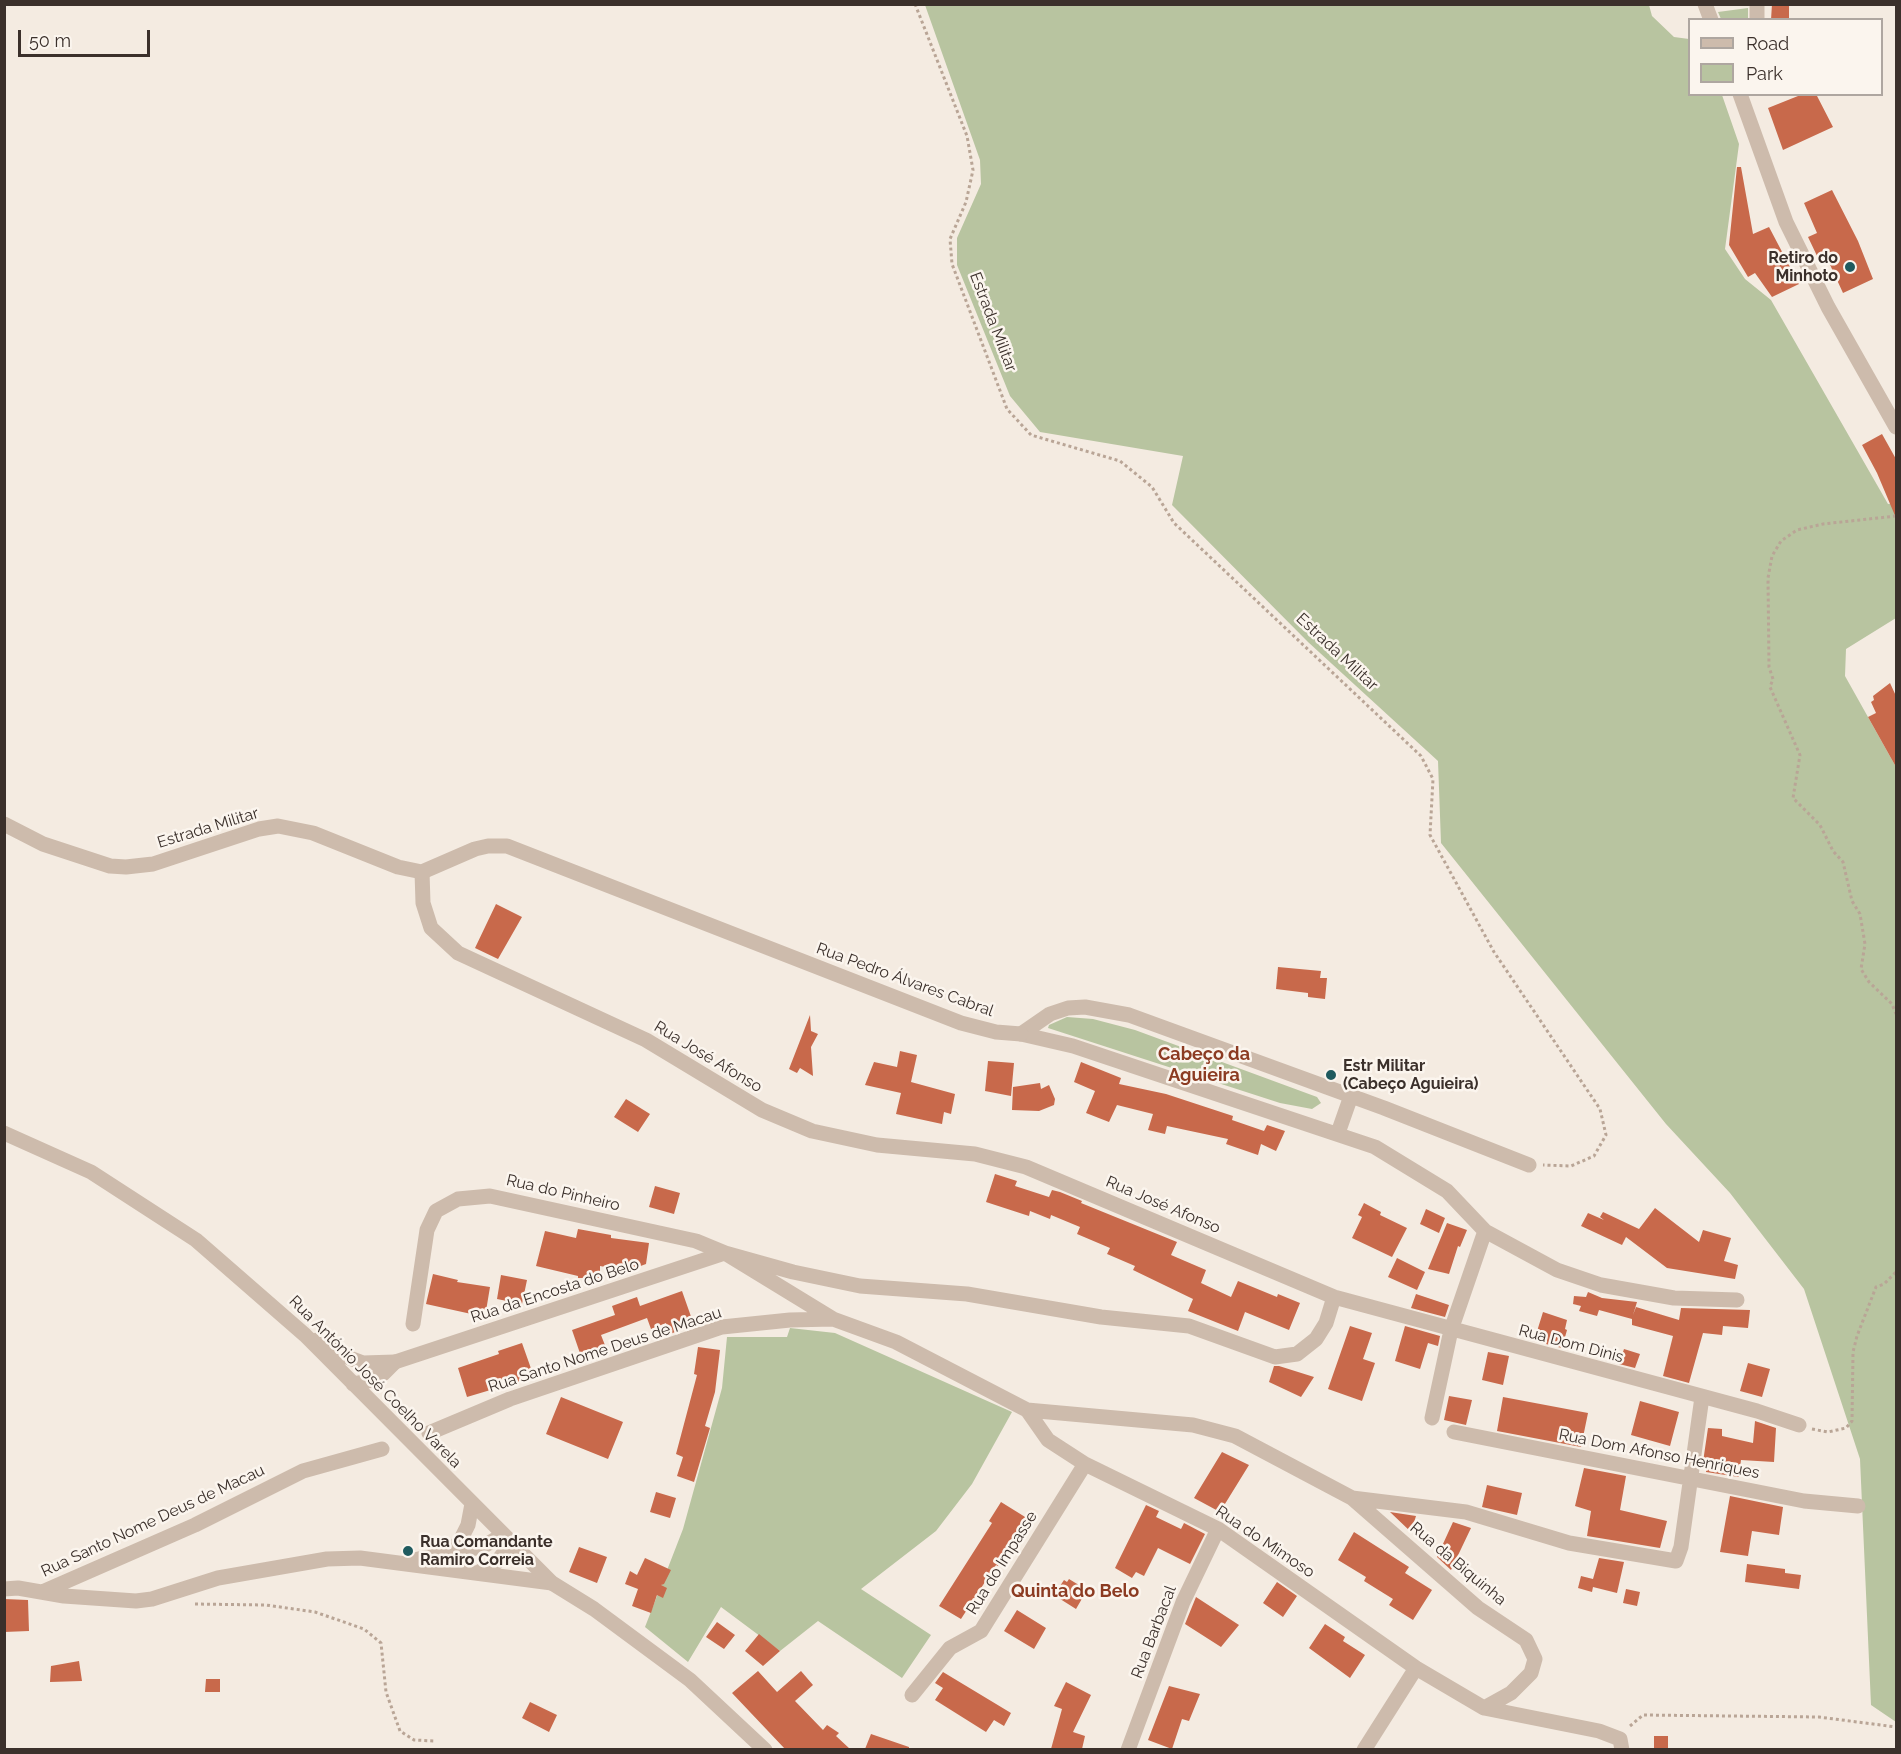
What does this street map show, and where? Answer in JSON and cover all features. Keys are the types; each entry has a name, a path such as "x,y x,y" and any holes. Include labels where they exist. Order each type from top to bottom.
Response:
{"street":[{"path":"1741,96 1786,222 1828,307 1896,427"},
{"name":"Estrada Militar","path":"4,824 43,844 110,866 153,864 278,826 295,828 398,867 422,872"},
{"name":"Rua Pedro Álvares Cabral","path":"422,872 481,848 507,846 961,1023 1073,1046 1375,1147 1447,1191 1485,1231 1557,1270 1601,1285 1674,1298 1737,1300"},
{"name":"Rua José Afonso","path":"422,872 423,903 431,928 458,953 646,1040 762,1110 812,1131 877,1145 975,1154 1026,1167 1334,1297"},
{"path":"1021,1034 1050,1014 1068,1008 1085,1007 1129,1016 1350,1096 1529,1165"},
{"path":"1338,1133 1350,1096"},
{"name":"Rua António José Coelho Varela","path":"4,1133 91,1172 196,1240 305,1335 552,1583"},
{"name":"Rua do Pinheiro","path":"413,1324 427,1230 436,1211 458,1199 490,1196 696,1241 725,1253"},
{"path":"1432,1418 1450,1330 1485,1231"},
{"path":"725,1253 793,1272 860,1286 967,1294 1101,1317 1188,1326 1275,1357 1297,1354 1316,1339 1326,1323 1334,1297"},
{"path":"725,1253 833,1319 896,1342 1027,1410 1193,1425 1235,1436 1352,1498 1466,1512 1569,1543 1676,1560 1682,1547 1702,1397"},
{"name":"Rua da Encosta do Belo","path":"395,1362 725,1253"},
{"name":"Rua Dom Dinis","path":"1334,1297 1799,1425"},
{"name":"Rua Santo Nome Deus de Macau","path":"429,1433 510,1399 722,1327 790,1320 833,1319"},
{"path":"305,1335 363,1363 395,1362"},
{"path":"363,1363 356,1371 353,1384 368,1381 383,1374 395,1362"},
{"path":"380,1412 377,1389 383,1374"},
{"name":"Rua do Mimoso","path":"1027,1410 1048,1440 1085,1464 1218,1529 1416,1668 1484,1708 1599,1731 1621,1744"},
{"name":"Rua Dom Afonso Henriques","path":"1454,1432 1804,1501 1858,1506"},
{"name":"Rua Santo Nome Deus de Macau","path":"42,1592 195,1525 303,1471 382,1449"},
{"name":"Rua do Impasse","path":"912,1695 950,1648 981,1631 1085,1464"},
{"name":"Rua da Biquinha","path":"1352,1498 1478,1608 1526,1640 1535,1659 1531,1673 1511,1693 1484,1708"},
{"path":"444,1556 460,1541 468,1525 472,1504"},
{"name":"Rua Barbacal","path":"1128,1749 1183,1602 1218,1529"},
{"path":"394,1561 444,1556 507,1539"},
{"path":"477,1574 497,1562 507,1539"},
{"path":"4,1589 18,1588 136,1601 152,1599 218,1578 327,1559 360,1557 552,1583 594,1609 690,1680 765,1749"},
{"path":"1364,1749 1416,1668"}],"path":[{"name":"Estrada Militar","path":"915,4 967,136 973,170 966,202 950,239 952,264 1007,409 1031,435 1120,461 1152,487 1174,522 1421,756 1433,779 1430,835 1494,952 1600,1109 1606,1135 1594,1156 1571,1166 1529,1165"},
{"path":"1896,516 1823,524 1797,530 1781,542 1772,556 1768,578 1768,629 1769,667 1773,679 1770,687 1800,755 1793,798 1820,825 1833,851 1843,862 1852,901 1860,914 1865,944 1862,969 1869,982 1892,1004 1896,1014"},
{"path":"1799,1425 1827,1432 1846,1428 1852,1421 1853,1352 1857,1336 1876,1287 1884,1284 1896,1272"},
{"path":"184,1604 219,1602 276,1606 315,1612 364,1629 381,1642 386,1692 400,1731 414,1740 435,1742"},
{"path":"1621,1744 1643,1715 1819,1717 1896,1727"}],"green space":[{"path":"925,5 1649,5 1652,16 1674,37 1688,39 1688,96 1722,96 1739,144 1725,249 1745,279 1771,300 1888,504 1896,503 1896,618 1846,649 1845,676 1896,767 1896,1722 1871,1705 1860,1459 1804,1289 1730,1193 1666,1124 1441,843 1438,761 1308,642 1172,505 1183,456 1040,432 1010,396 957,265 957,238 981,184 980,160"},
{"path":"1748,8 1748,18 1721,18 1718,12"},
{"path":"1067,1017 1093,1019 1135,1030 1317,1097 1321,1103 1312,1109 1280,1103 1048,1028 1049,1025"},
{"path":"790,1328 835,1333 1012,1412 972,1484 936,1531 861,1589 931,1635 902,1678 818,1621 780,1651 721,1607 688,1662 645,1627 683,1529 722,1388 727,1337 787,1337"}],"building":[{"path":"1772,4 1789,4 1789,18 1771,18"},
{"path":"1798,96 1817,96 1833,127 1783,150 1768,108"},
{"path":"1737,167 1741,167 1753,234 1769,227 1799,284 1772,297 1755,273 1748,277 1729,245"},
{"path":"1832,190 1858,241 1873,279 1843,293 1826,256 1819,260 1808,237 1817,233 1804,203"},
{"path":"1882,434 1896,459 1896,518 1862,445"},
{"path":"1890,683 1896,696 1896,767 1868,717 1876,713 1871,702 1874,700 1873,696"},
{"path":"496,904 522,917 498,959 475,948"},
{"path":"1278,967 1321,971 1320,978 1327,978 1325,999 1308,997 1308,993 1276,989"},
{"path":"810,1015 811,1031 818,1034 811,1047 813,1076 800,1068 797,1073 789,1069"},
{"path":"900,1051 917,1055 911,1082 955,1094 951,1114 944,1112 942,1124 896,1114 901,1093 865,1085 874,1062 897,1067"},
{"path":"988,1061 1014,1063 1011,1096 985,1091"},
{"path":"1081,1062 1121,1078 1119,1084 1166,1094 1233,1116 1232,1120 1264,1131 1267,1125 1285,1131 1276,1151 1261,1144 1258,1155 1226,1144 1228,1139 1167,1126 1165,1134 1148,1130 1153,1114 1117,1105 1109,1122 1086,1113 1095,1091 1074,1082"},
{"path":"1040,1083 1041,1089 1049,1085 1055,1099 1054,1105 1039,1111 1012,1110 1013,1087"},
{"path":"626,1099 650,1114 638,1132 614,1117"},
{"path":"995,1174 1017,1181 1015,1186 1049,1197 1052,1190 1060,1192 1082,1201 1081,1203 1177,1242 1171,1255 1206,1270 1201,1283 1231,1297 1238,1281 1277,1297 1278,1294 1300,1303 1289,1330 1245,1312 1238,1331 1188,1311 1193,1299 1133,1270 1135,1266 1107,1254 1110,1248 1077,1234 1080,1227 1051,1215 1050,1219 1030,1211 1029,1216 986,1202"},
{"path":"655,1186 680,1193 674,1214 649,1207"},
{"path":"1364,1203 1381,1212 1380,1215 1407,1228 1392,1257 1352,1238 1362,1217 1358,1215"},
{"path":"1655,1208 1699,1242 1703,1230 1731,1238 1724,1261 1738,1265 1735,1279 1667,1268 1626,1237 1622,1245 1581,1226 1588,1213 1604,1220 1600,1217 1603,1212 1639,1229"},
{"path":"1426,1209 1445,1218 1439,1233 1420,1224"},
{"path":"1447,1223 1467,1230 1460,1247 1458,1246 1449,1274 1428,1269"},
{"path":"578,1229 611,1235 611,1238 649,1243 646,1264 627,1271 600,1266 600,1278 578,1278 578,1276 536,1266 545,1231 576,1238"},
{"path":"1397,1258 1425,1272 1417,1290 1388,1277"},
{"path":"433,1274 458,1280 457,1282 490,1287 485,1317 426,1304"},
{"path":"501,1275 527,1280 522,1304 497,1299"},
{"path":"682,1291 694,1325 670,1334 666,1323 651,1329 647,1318 601,1335 608,1353 583,1362 572,1330 615,1315 612,1306 637,1297 640,1306"},
{"path":"1588,1292 1602,1298 1637,1302 1633,1315 1636,1307 1679,1320 1681,1308 1750,1310 1748,1328 1723,1326 1722,1335 1703,1333 1689,1383 1663,1376 1673,1336 1632,1325 1632,1319 1599,1310 1597,1316 1579,1311 1581,1306 1573,1304 1574,1296 1586,1297"},
{"path":"1416,1294 1449,1305 1445,1317 1411,1308"},
{"path":"1543,1312 1567,1320 1562,1348 1534,1341"},
{"path":"1350,1326 1372,1333 1363,1359 1375,1363 1362,1401 1328,1389"},
{"path":"1405,1326 1440,1336 1438,1346 1428,1343 1420,1369 1395,1361"},
{"path":"522,1343 534,1377 467,1397 458,1368 499,1354 498,1351"},
{"path":"698,1347 720,1350 715,1392 705,1426 710,1428 694,1482 677,1476 683,1457 676,1454 697,1375 694,1374"},
{"path":"1624,1349 1640,1354 1635,1368 1619,1364"},
{"path":"1488,1352 1509,1356 1503,1385 1482,1380"},
{"path":"1748,1363 1770,1369 1762,1397 1740,1391"},
{"path":"1274,1366 1314,1377 1301,1397 1269,1382"},
{"path":"1449,1396 1472,1400 1466,1425 1444,1420"},
{"path":"561,1397 623,1422 608,1459 546,1434"},
{"path":"1503,1397 1588,1413 1581,1447 1497,1431"},
{"path":"1640,1401 1679,1412 1670,1446 1631,1435"},
{"path":"1755,1421 1776,1428 1774,1462 1741,1460 1739,1477 1706,1472 1707,1462 1703,1462 1708,1428 1722,1429 1722,1436 1753,1443"},
{"path":"1222,1452 1249,1465 1220,1512 1194,1498"},
{"path":"1584,1468 1626,1476 1620,1510 1667,1521 1660,1548 1587,1536 1591,1511 1575,1506"},
{"path":"1487,1485 1522,1493 1517,1515 1482,1507"},
{"path":"656,1492 676,1498 670,1518 650,1512"},
{"path":"1730,1496 1783,1507 1779,1535 1752,1531 1748,1556 1720,1552"},
{"path":"1001,1502 1030,1520 1019,1539 1015,1537 961,1619 939,1606 992,1523 989,1521"},
{"path":"1146,1505 1159,1511 1156,1517 1181,1529 1184,1523 1205,1534 1190,1564 1158,1548 1144,1576 1136,1572 1132,1578 1115,1568"},
{"path":"1390,1512 1416,1516 1411,1532"},
{"path":"1453,1522 1471,1528 1451,1570 1437,1557"},
{"path":"1354,1532 1409,1567 1405,1573 1432,1590 1413,1620 1389,1605 1393,1599 1364,1581 1366,1577 1338,1560"},
{"path":"579,1547 607,1557 597,1583 569,1572"},
{"path":"645,1558 671,1570 664,1584 661,1585 667,1588 663,1598 657,1595 651,1613 632,1606 638,1589 625,1584 630,1571 637,1575"},
{"path":"1599,1558 1624,1562 1617,1593 1593,1587 1592,1592 1578,1588 1581,1576 1593,1579"},
{"path":"1747,1564 1785,1569 1785,1573 1801,1575 1799,1589 1745,1582"},
{"path":"1069,1579 1087,1590 1076,1609 1057,1597 1059,1594 1056,1592 1064,1580 1067,1582"},
{"path":"1277,1582 1297,1596 1283,1617 1263,1603"},
{"path":"1626,1589 1640,1592 1637,1606 1623,1603"},
{"path":"1196,1597 1239,1625 1221,1647 1185,1624"},
{"path":"4,1599 28,1600 29,1631 4,1632"},
{"path":"1017,1610 1046,1628 1034,1649 1004,1631"},
{"path":"717,1622 735,1635 724,1649 706,1637"},
{"path":"1325,1624 1345,1637 1343,1641 1365,1655 1350,1678 1309,1648"},
{"path":"759,1634 780,1651 763,1666 745,1651"},
{"path":"79,1661 82,1681 50,1682 51,1666"},
{"path":"758,1671 777,1692 801,1671 813,1685 795,1701 823,1730 827,1725 839,1733 836,1736 850,1749 785,1749 732,1693"},
{"path":"943,1672 1011,1713 1004,1726 994,1720 986,1732 935,1700 943,1688 935,1683"},
{"path":"206,1679 220,1679 220,1692 205,1692"},
{"path":"1066,1682 1091,1695 1073,1732 1085,1736 1082,1749 1051,1749 1062,1709 1054,1706"},
{"path":"1169,1686 1200,1694 1189,1721 1182,1719 1172,1749 1148,1740"},
{"path":"530,1702 557,1715 549,1732 522,1718"},
{"path":"871,1734 909,1747 909,1749 865,1749"},
{"path":"1654,1736 1668,1736 1668,1749 1654,1749"}],"place":[{"name":"Retiro do Minhoto","path":"1850,267"},
{"name":"Estr Militar (Cabeço Aguieira)","path":"1331,1075"},
{"name":"Rua Comandante Ramiro Correia","path":"408,1551"}],"district":[{"name":"Cabeço da Aguieira","path":"1204,1065"},
{"name":"Quinta do Belo","path":"1075,1592"}]}
